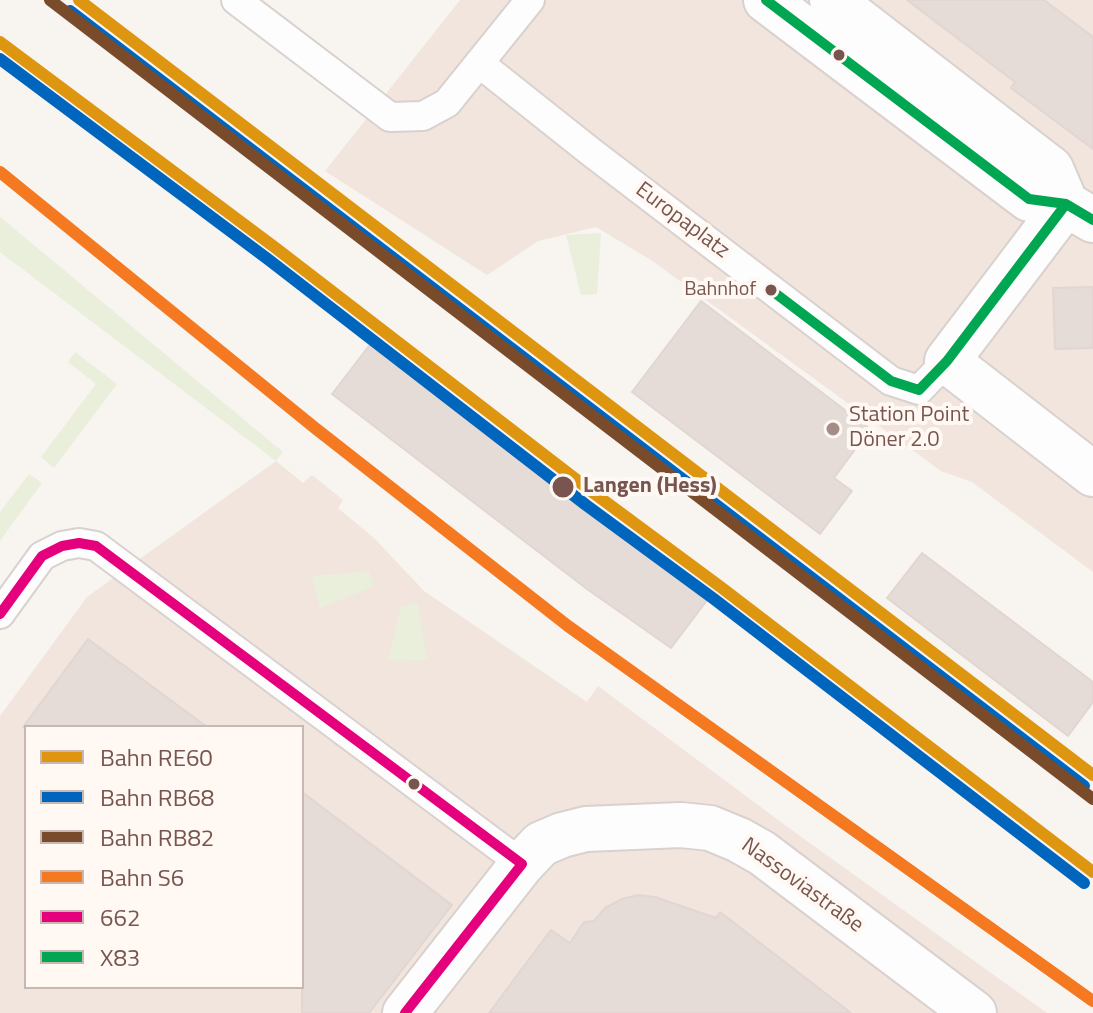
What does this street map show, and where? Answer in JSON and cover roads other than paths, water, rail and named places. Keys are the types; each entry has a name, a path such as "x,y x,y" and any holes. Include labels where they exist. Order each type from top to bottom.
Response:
{"street":[{"path":"766,0 1029,199 1080,212"},
{"path":"832,0 1051,169 1080,212"},
{"name":"Europaplatz","path":"947,361 1080,212"},
{"path":"947,361 1093,474"},
{"name":"Nassoviastraße","path":"405,1013 541,844 586,829 681,825 710,828 762,853 974,1013"}],"lane":[{"path":"236,0 390,117 423,116 447,103 530,0"},
{"name":"Europaplatz","path":"479,63 891,381 919,390 947,361"},
{"path":"0,614 42,556 62,546 79,543 96,546 522,864"}],"rail line":[{"name":"RB82","path":"50,0 1093,799"},
{"name":"RE60","path":"79,0 1093,775"},
{"name":"RB68","path":"70,11 1084,786"},
{"name":"RE60","path":"0,42 277,249 1093,872"},
{"name":"RB68","path":"0,59 269,260 1084,883"},
{"name":"S6","path":"0,172 315,428 568,626 1093,1001"}],"place":[{"name":"Bahnhof","path":"771,290"},
{"name":"Station Point Döner 2.0","path":"833,429"},
{"name":"Langen (Hess)","path":"563,487"}]}
